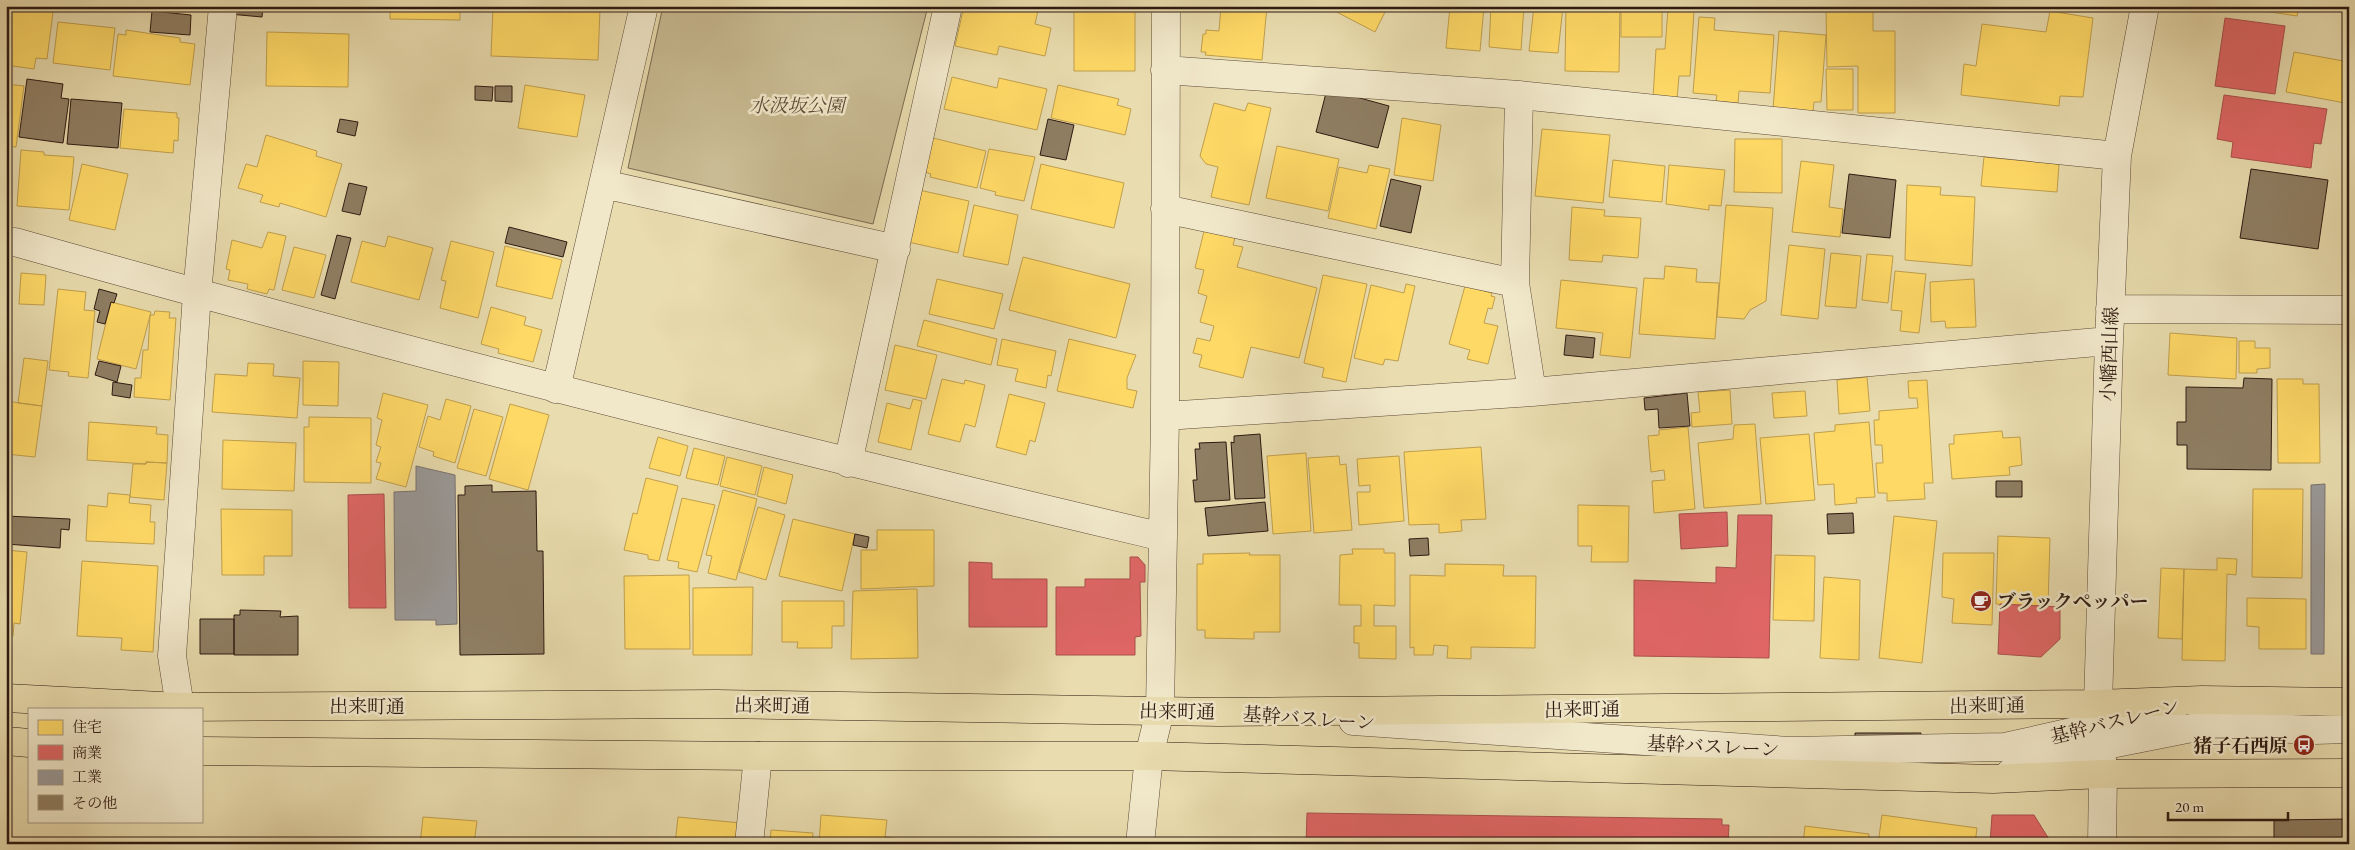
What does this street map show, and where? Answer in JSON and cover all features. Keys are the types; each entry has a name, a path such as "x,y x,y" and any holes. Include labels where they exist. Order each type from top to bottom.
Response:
{"main road":[{"name":"出来町通","path":"6,698 180,707 717,704 2099,725 2202,700 2349,702"},
{"path":"6,741 28,742"},
{"path":"202,751 758,756 1149,756 1993,779 2103,774 2349,773"}],"street":[{"path":"180,707 172,656 197,294 223,6"},
{"path":"556,389 644,6"},
{"path":"848,463 948,6"},
{"path":"1140,844 1149,756 1160,711 1164,538 1166,6"},
{"name":"小幡西山線","path":"2102,844 2103,774 2099,725 2110,309 2118,156 2145,6"},
{"path":"1165,70 1519,95 2118,156"},
{"path":"1519,95 1515,283 1532,392"},
{"path":"603,184 896,249"},
{"path":"1165,209 1515,283"},
{"path":"6,243 15,242 197,294 556,389 848,463 1164,538"},
{"path":"2110,309 2349,310"},
{"path":"1165,416 1532,392 2109,341"},
{"name":"基幹バスレーン","path":"1219,712 1790,751 2005,746 2099,725 2207,725 2315,730 2349,729"},
{"name":"基幹バスレーン","path":"1993,779 2099,725"},
{"path":"749,844 758,756"}],"green space":[{"name":"水汲坂公園","path":"663,6 928,6 873,224 628,168"}],"building: 住宅":[{"path":"8,6 53,12 47,59 36,58 34,69 6,65"},
{"path":"390,6 460,6 460,20 390,19"},
{"path":"493,6 600,10 598,60 491,56"},
{"path":"964,6 1039,6 1035,24 1051,28 1045,56 999,46 997,55 955,46"},
{"path":"1074,6 1135,6 1135,71 1074,71"},
{"path":"1221,6 1267,6 1262,60 1205,55 1206,52 1201,52 1203,34 1206,34 1206,30 1219,31"},
{"path":"1332,6 1388,6 1375,32 1331,9"},
{"path":"1450,6 1484,6 1480,51 1446,48"},
{"path":"1491,6 1524,6 1521,50 1489,47"},
{"path":"1534,6 1563,6 1558,53 1529,51"},
{"path":"1566,6 1620,6 1619,72 1565,71"},
{"path":"1621,6 1662,6 1662,37 1621,37"},
{"path":"2230,6 2299,6 2297,16"},
{"path":"1826,8 1873,8 1873,31 1895,31 1895,113 1858,113 1858,66 1827,67"},
{"path":"1668,9 1694,11 1690,76 1679,76 1677,99 1653,98 1656,49 1665,49"},
{"path":"2050,11 2093,18 2083,97 2060,96 2059,106 1961,95 1964,64 1976,66 1982,24 2046,32"},
{"path":"1699,17 1715,18 1714,30 1774,35 1770,93 1739,91 1738,103 1716,101 1717,95 1693,93"},
{"path":"58,22 115,28 110,70 53,63"},
{"path":"126,30 180,38 180,42 195,44 190,85 113,76 118,34 126,35"},
{"path":"1779,31 1826,35 1821,102 1814,102 1813,112 1773,109"},
{"path":"267,32 349,34 348,87 266,86"},
{"path":"2294,52 2349,62 2345,103 2286,92"},
{"path":"1826,69 1853,69 1853,110 1827,110"},
{"path":"952,77 997,88 999,78 1047,89 1037,130 944,109"},
{"path":"6,84 24,86 16,147 6,146"},
{"path":"525,85 585,95 577,137 518,128"},
{"path":"1058,85 1119,99 1117,105 1131,109 1125,135 1051,118"},
{"path":"1214,103 1245,111 1248,103 1271,108 1249,205 1211,197 1218,167 1206,164 1200,156"},
{"path":"124,109 177,113 177,118 179,118 178,141 174,140 173,153 120,148"},
{"path":"1402,118 1441,125 1433,181 1394,175"},
{"path":"1542,129 1610,135 1603,203 1535,196"},
{"path":"266,135 317,151 316,156 342,164 326,217 280,203 279,207 260,202 263,195 238,188 246,164 257,167"},
{"path":"933,138 986,151 977,188 930,177 931,174 925,172"},
{"path":"1735,139 1782,139 1782,193 1734,192"},
{"path":"1277,146 1339,159 1328,211 1266,198"},
{"path":"989,149 1035,157 1024,201 995,195 996,192 980,188"},
{"path":"21,150 44,152 44,155 74,157 69,210 17,206"},
{"path":"1984,157 2059,164 2057,192 1981,186"},
{"path":"1613,160 1665,166 1662,202 1609,197"},
{"path":"1801,161 1834,165 1829,207 1843,209 1840,237 1792,232"},
{"path":"82,164 128,174 115,230 69,220"},
{"path":"1041,164 1124,183 1114,228 1031,209"},
{"path":"1369,165 1390,169 1376,229 1328,218 1339,167 1367,173"},
{"path":"1669,165 1725,170 1721,206 1709,205 1709,210 1666,204"},
{"path":"1907,185 1941,187 1940,195 1975,197 1972,266 1905,260"},
{"path":"919,190 969,201 958,253 908,242"},
{"path":"974,205 1018,215 1008,265 963,256"},
{"path":"1726,205 1773,208 1766,301 1750,310 1744,319 1717,317"},
{"path":"1572,207 1605,210 1604,216 1641,218 1638,258 1603,255 1602,262 1569,260"},
{"path":"1205,227 1236,234 1233,245 1243,247 1237,267 1317,288 1299,358 1251,347 1243,378 1199,367 1202,355 1193,353 1197,338 1210,341 1214,326 1200,322 1207,296 1198,293 1204,270 1195,268"},
{"path":"268,232 286,236 274,290 269,289 267,294 247,289 248,284 228,280 230,270 226,269 232,240 262,248"},
{"path":"388,236 433,248 419,300 351,282 362,241 385,247"},
{"path":"451,241 494,252 478,318 440,308 446,281 441,280"},
{"path":"1789,245 1825,249 1818,319 1781,315"},
{"path":"505,246 562,260 552,299 496,286"},
{"path":"294,247 326,255 314,298 282,290"},
{"path":"1831,253 1861,256 1856,308 1825,306"},
{"path":"1867,254 1893,256 1888,303 1862,300"},
{"path":"1023,257 1130,284 1116,338 1009,310"},
{"path":"1665,266 1697,269 1696,282 1719,283 1715,339 1639,334 1644,278 1664,279"},
{"path":"1895,271 1926,274 1919,333 1900,331 1902,311 1891,310"},
{"path":"21,273 46,275 44,305 19,304"},
{"path":"1323,275 1367,284 1346,382 1322,377 1324,368 1304,363"},
{"path":"937,279 1003,294 994,329 929,314"},
{"path":"1974,279 1976,327 1946,328 1945,321 1931,322 1930,282"},
{"path":"1561,280 1637,288 1630,358 1600,355 1603,333 1556,328"},
{"path":"1406,284 1415,286 1398,361 1385,359 1383,365 1354,358 1371,285 1404,293"},
{"path":"1465,286 1492,293 1491,296 1495,297 1492,309 1488,308 1484,323 1498,326 1488,364 1467,359 1470,350 1449,344"},
{"path":"58,289 86,292 84,310 95,311 88,378 68,376 69,372 49,370"},
{"path":"111,302 151,312 136,369 97,359"},
{"path":"491,307 526,317 524,325 542,330 533,362 498,353 499,349 481,344"},
{"path":"155,311 170,312 169,318 176,318 170,400 134,397 135,378 141,378 143,350 148,350 150,315 154,315"},
{"path":"924,320 997,339 991,365 917,346"},
{"path":"2170,333 2237,338 2236,379 2168,375"},
{"path":"1002,339 1056,351 1051,376 1048,375 1046,388 1015,381 1018,369 997,365"},
{"path":"1069,339 1136,355 1127,378 1127,389 1137,391 1133,408 1057,391"},
{"path":"2239,341 2255,341 2255,348 2270,348 2270,368 2257,369 2257,373 2239,373"},
{"path":"895,345 937,355 926,399 885,390"},
{"path":"24,358 48,361 42,406 18,403"},
{"path":"303,361 339,362 338,406 303,405"},
{"path":"248,363 274,364 273,376 300,378 297,418 212,412 215,374 247,376"},
{"path":"1867,377 1870,411 1839,414 1837,380"},
{"path":"942,379 964,384 965,380 985,385 975,427 965,424 960,442 928,434"},
{"path":"2277,379 2303,379 2303,384 2319,384 2320,463 2278,463"},
{"path":"1927,380 1933,483 1924,483 1925,499 1887,501 1887,493 1878,493 1876,463 1883,463 1882,445 1875,445 1874,420 1879,420 1879,411 1918,408 1917,398 1909,398 1908,381"},
{"path":"1730,390 1732,424 1692,427 1691,413 1700,412 1698,392"},
{"path":"1805,391 1807,416 1774,418 1772,393"},
{"path":"383,393 428,405 406,487 376,479 381,463 376,462 381,447 376,445 382,420 377,418"},
{"path":"1009,394 1045,403 1035,442 1030,440 1026,455 996,447"},
{"path":"446,399 471,406 455,463 433,456 434,452 419,447 428,416 440,420"},
{"path":"913,399 922,401 911,450 878,442 887,403 910,409"},
{"path":"6,401 42,406 35,457 6,454"},
{"path":"510,404 549,415 528,490 489,479"},
{"path":"474,409 503,417 486,476 457,468"},
{"path":"309,417 371,418 371,483 304,482 304,427 309,427"},
{"path":"89,422 157,427 156,434 168,435 167,463 146,462 146,464 87,460"},
{"path":"1869,422 1875,497 1856,498 1857,503 1835,505 1834,484 1818,485 1814,433 1835,431 1835,425"},
{"path":"1755,424 1761,504 1704,508 1698,443 1733,439 1734,425"},
{"path":"1688,427 1695,509 1654,513 1652,481 1665,480 1664,470 1651,472 1648,436 1659,435 1659,430"},
{"path":"2002,431 2003,438 2020,437 2022,465 2009,467 2010,475 1952,479 1949,444 1954,444 1954,435"},
{"path":"1809,434 1815,500 1766,504 1760,438"},
{"path":"658,437 688,446 680,476 649,468"},
{"path":"223,440 296,443 294,491 222,489"},
{"path":"1481,447 1486,519 1461,520 1462,531 1439,533 1439,524 1409,525 1404,452"},
{"path":"694,448 725,456 718,485 686,478"},
{"path":"1306,453 1311,531 1273,534 1267,456"},
{"path":"1339,456 1340,465 1346,464 1352,530 1314,533 1308,458"},
{"path":"1399,456 1404,521 1359,525 1357,492 1370,492 1370,485 1359,486 1357,459"},
{"path":"727,457 762,466 755,495 720,486"},
{"path":"146,462 167,463 164,500 130,497 133,464 146,464"},
{"path":"764,467 793,475 786,504 757,496"},
{"path":"646,478 678,486 659,561 648,559 648,555 624,550 633,513 637,514"},
{"path":"2253,489 2303,489 2302,578 2252,577"},
{"path":"723,490 757,499 736,580 708,573 712,556 706,555"},
{"path":"108,493 130,495 129,503 151,505 150,522 155,522 154,544 86,541 88,505 107,507"},
{"path":"682,498 715,505 697,572 678,568 679,562 667,560"},
{"path":"1578,505 1629,506 1628,562 1591,562 1592,546 1578,546"},
{"path":"758,507 785,515 766,580 739,572"},
{"path":"221,509 292,510 292,556 264,556 264,575 222,575"},
{"path":"1894,516 1937,521 1922,663 1879,658"},
{"path":"793,519 855,534 842,591 779,576"},
{"path":"877,530 934,530 934,586 861,589 861,550 877,550"},
{"path":"1998,536 2050,538 2048,606 1996,604"},
{"path":"1352,549 1384,549 1384,553 1395,553 1395,606 1374,605 1374,626 1396,626 1396,659 1359,658 1359,643 1354,643 1354,626 1361,626 1361,605 1339,605 1340,555 1353,554"},
{"path":"6,550 27,552 20,624 14,623 13,636 6,635"},
{"path":"1250,553 1249,555 1280,555 1280,632 1254,632 1254,639 1205,638 1205,630 1197,630 1197,564 1203,564 1203,554"},
{"path":"1943,553 1994,553 1992,625 1952,623 1954,599 1942,597"},
{"path":"1775,555 1815,556 1814,621 1773,620"},
{"path":"2217,558 2237,559 2236,575 2227,574 2225,661 2182,660 2184,569 2217,570"},
{"path":"82,561 158,566 153,652 121,650 122,638 77,636"},
{"path":"1445,564 1504,565 1503,576 1536,576 1535,648 1471,647 1471,659 1447,658 1448,646 1434,645 1433,655 1414,655 1414,647 1410,648 1410,575 1445,576"},
{"path":"2161,568 2184,569 2182,639 2158,638"},
{"path":"689,575 690,649 625,649 624,576"},
{"path":"1824,577 1860,580 1859,660 1820,658"},
{"path":"753,587 752,655 693,655 693,588"},
{"path":"917,589 918,658 851,659 853,591"},
{"path":"2247,598 2306,599 2306,649 2259,649 2259,627 2247,626"},
{"path":"782,601 844,601 844,626 832,626 832,648 797,648 798,642 782,642"},
{"path":"821,815 887,820 885,837 895,838 895,844 819,844"},
{"path":"1882,815 1977,828 1975,844 1878,844"},
{"path":"423,817 477,821 474,844 420,844"},
{"path":"678,817 741,823 739,844 675,844"},
{"path":"1805,826 1869,834 1868,844 1803,844"},
{"path":"771,830 813,833 812,844 770,844"}],"building: 商業":[{"path":"2225,18 2285,26 2275,94 2215,86"},
{"path":"2224,95 2327,109 2321,144 2314,143 2311,168 2231,157 2233,142 2217,139"},
{"path":"384,494 386,608 349,608 348,495"},
{"path":"1727,512 1728,546 1681,549 1679,514"},
{"path":"1738,515 1772,515 1769,658 1634,656 1634,580 1716,583 1716,567 1736,568"},
{"path":"1130,557 1138,557 1145,565 1145,582 1140,582 1141,636 1135,637 1135,655 1056,655 1056,587 1085,587 1085,579 1130,579"},
{"path":"969,562 992,563 992,579 1047,579 1047,627 969,627"},
{"path":"2000,604 2060,607 2060,639 2041,657 1998,654"},
{"path":"1307,813 1722,819 1722,825 1729,825 1728,844 1306,844"},
{"path":"1992,815 2034,815 2052,844 1990,844"},
{"path":"1163,842 1271,844 1163,844"}],"building: 工業":[{"path":"6,266 11,266 8,325 6,325"},
{"path":"416,466 455,475 457,624 436,625 436,620 395,620 394,492 416,491"},
{"path":"2325,484 2324,654 2311,654 2311,485"}],"building: その他":[{"path":"230,6 263,6 262,17 229,14"},
{"path":"152,11 191,15 190,35 150,32"},
{"path":"27,79 63,84 61,98 69,99 63,143 19,137"},
{"path":"475,86 493,87 492,101 475,100"},
{"path":"495,86 512,86 512,102 495,101"},
{"path":"1327,89 1389,106 1378,148 1316,132"},
{"path":"71,99 122,103 118,148 67,144"},
{"path":"340,119 358,122 355,136 337,132"},
{"path":"1048,119 1074,125 1066,160 1040,155"},
{"path":"2251,169 2328,180 2318,249 2240,238"},
{"path":"1849,174 1896,180 1890,238 1842,233"},
{"path":"1391,179 1421,186 1411,233 1380,226"},
{"path":"349,183 367,187 360,215 342,211"},
{"path":"509,227 567,242 563,257 505,243"},
{"path":"337,235 351,238 335,299 321,295"},
{"path":"99,289 117,294 114,303 111,302 105,324 97,322 100,311 94,309"},
{"path":"1566,335 1595,338 1593,358 1564,355"},
{"path":"99,361 121,366 117,382 95,375"},
{"path":"2244,378 2272,379 2271,470 2187,469 2187,445 2177,445 2177,422 2186,422 2186,387 2243,388"},
{"path":"113,382 132,385 130,398 112,395"},
{"path":"1687,393 1690,426 1659,428 1658,409 1645,410 1644,398"},
{"path":"1260,434 1265,498 1235,499 1231,442 1234,443 1234,436"},
{"path":"1226,442 1230,500 1195,502 1193,480 1197,480 1195,449 1200,449 1199,443"},
{"path":"1996,481 2022,481 2022,497 1996,497"},
{"path":"492,485 492,492 536,491 537,551 543,551 544,654 460,655 458,495 465,495 465,486"},
{"path":"1265,502 1268,531 1208,536 1205,508"},
{"path":"1853,513 1854,533 1828,534 1827,514"},
{"path":"6,516 70,519 69,530 61,529 60,548 6,544"},
{"path":"855,534 869,537 867,548 853,545"},
{"path":"1428,538 1429,555 1410,556 1409,539"},
{"path":"240,610 281,611 280,617 298,616 298,655 234,655 234,615 240,615"},
{"path":"200,619 234,619 234,654 200,654"},
{"path":"1855,733 1921,733 1921,740 1855,740"},
{"path":"2349,819 2349,844 2274,844 2274,820"}],"place":[{"name":"ブラックペッパー","path":"1981,601"},
{"name":"猪子石西原","path":"2304,745"}]}
